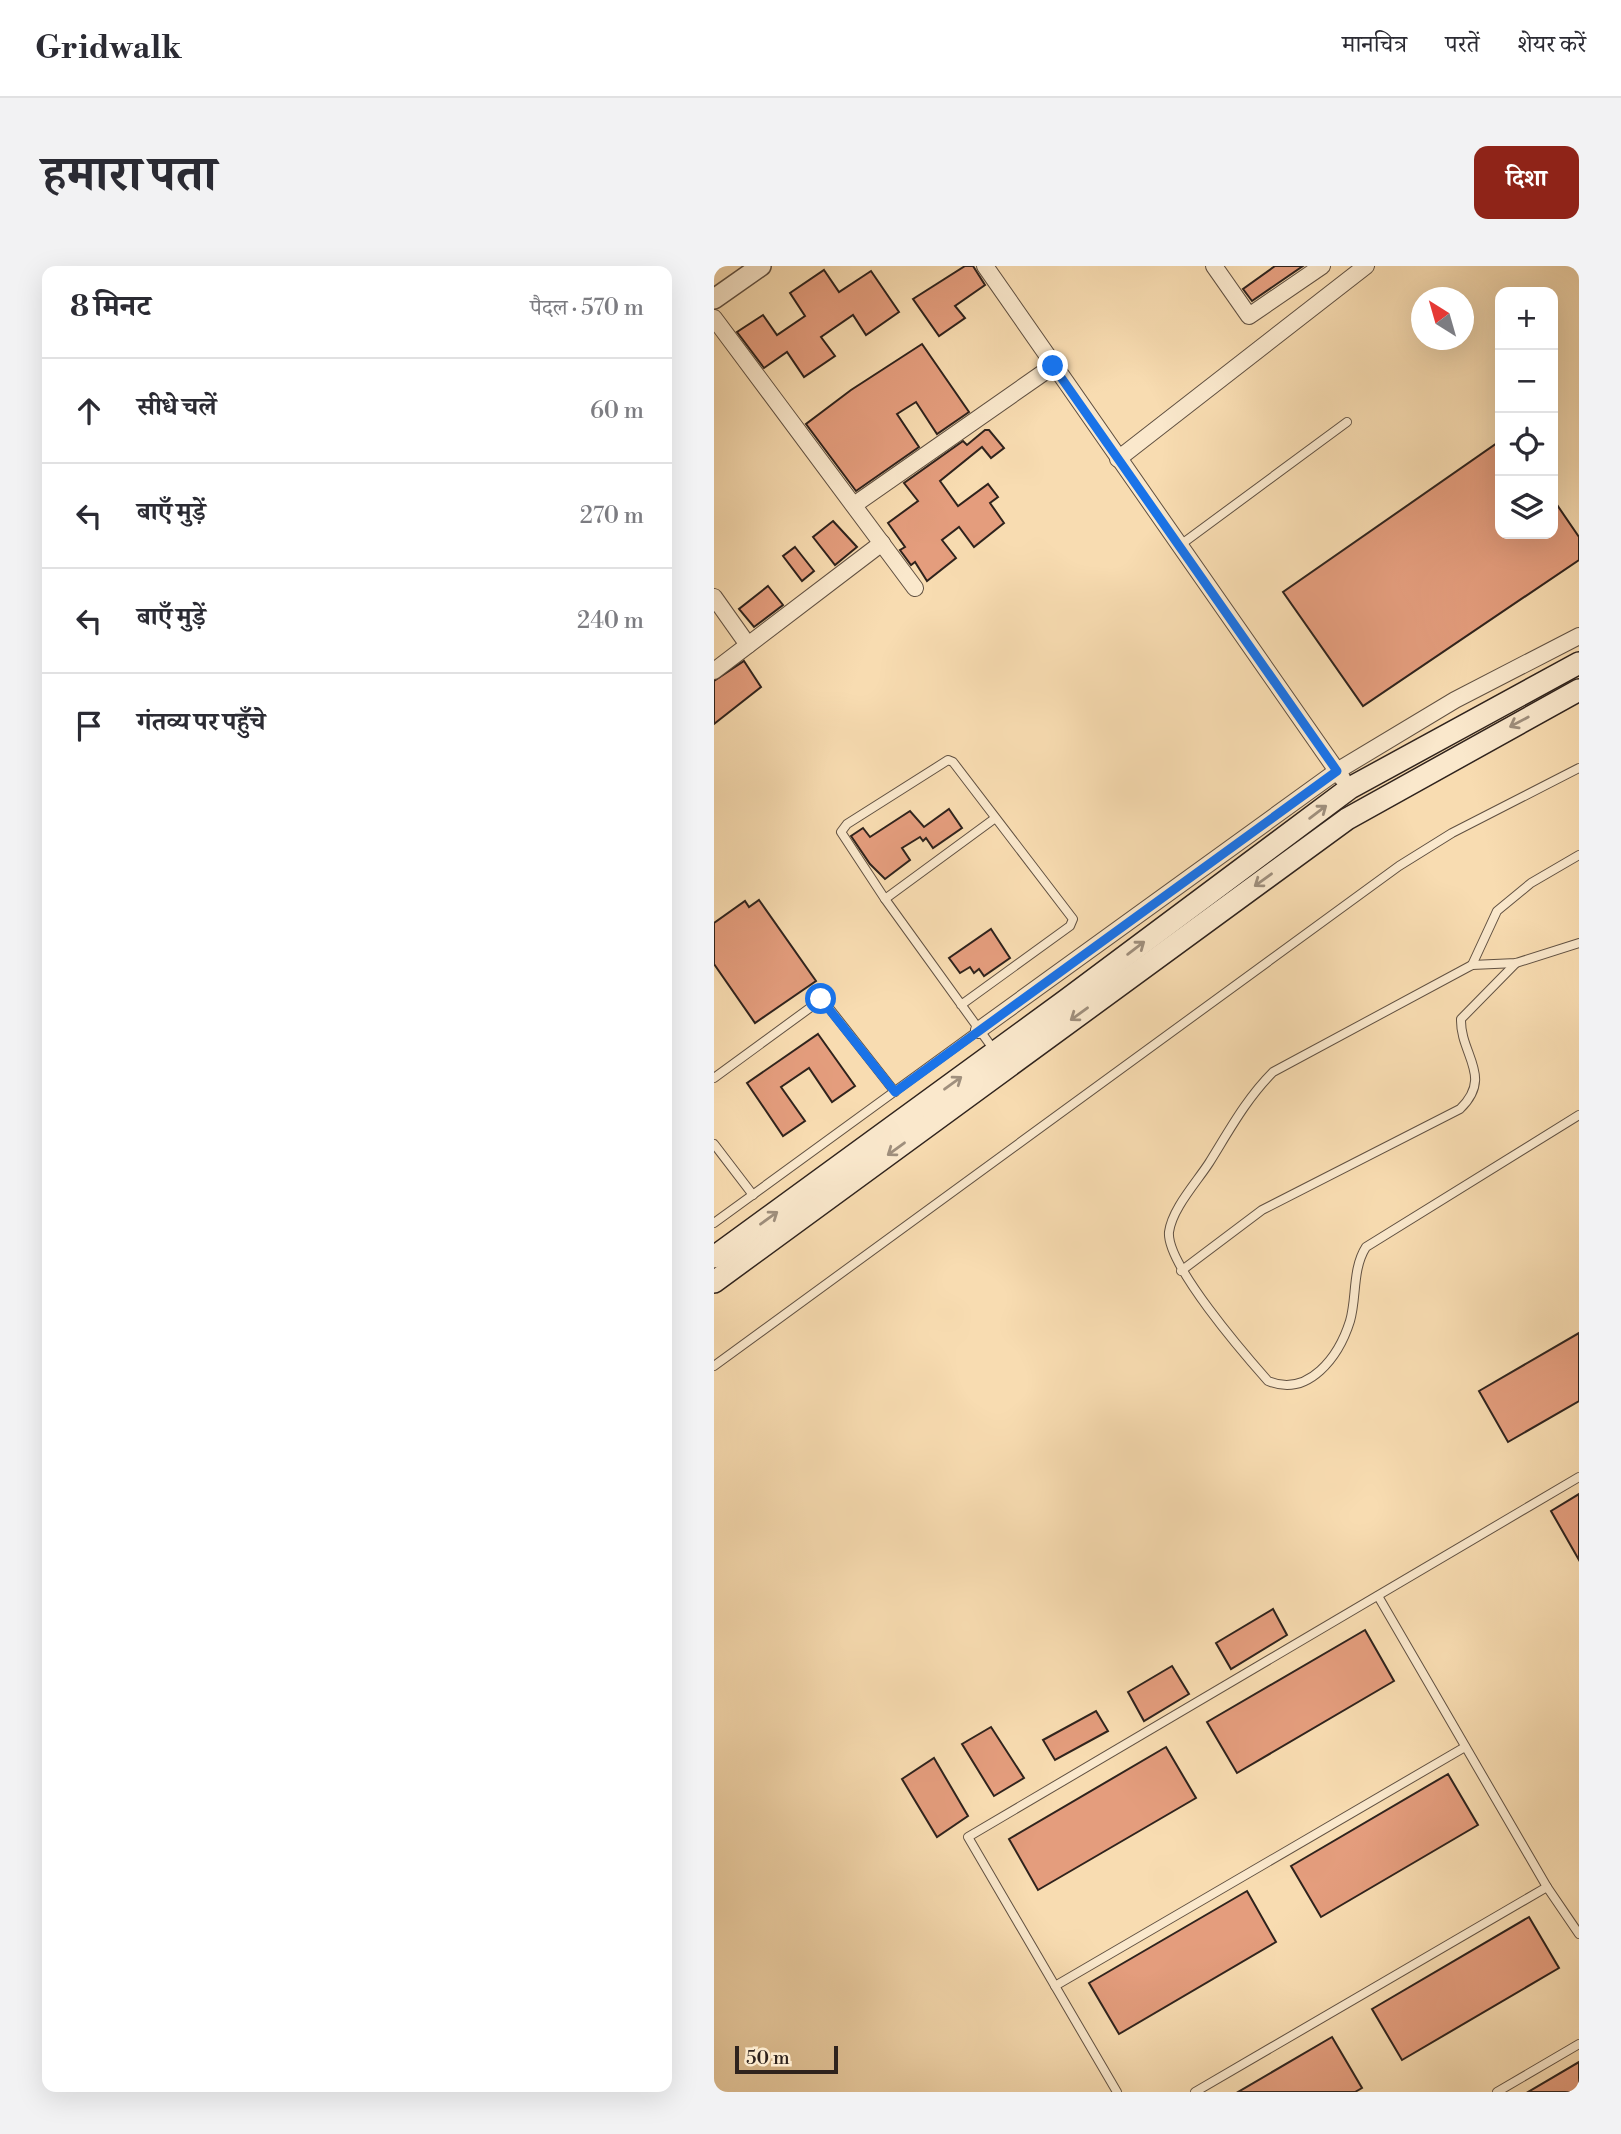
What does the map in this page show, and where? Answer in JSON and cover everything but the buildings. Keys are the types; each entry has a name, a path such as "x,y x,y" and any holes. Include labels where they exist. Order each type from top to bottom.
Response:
{"main road":[{"path":"714,1258 996,1052 1343,779 1579,663"},
{"path":"714,1282 1347,819 1579,690"}],"street":[{"path":"714,299 761,266"},
{"path":"985,266 1343,779"},
{"path":"1214,266 1249,316 1314,268 1329,295"},
{"path":"1118,459 1366,266"},
{"path":"714,318 915,588"},
{"path":"854,505 1053,366"},
{"path":"714,671 882,543"},
{"path":"714,597 748,645"},
{"path":"979,1030 1455,700 1579,636"}],"lane":[{"path":"1179,546 1347,422"},
{"path":"961,1005 1073,923 1072,914 994,819 953,762 948,760 847,824 842,835 885,899 961,1005 979,1030 996,1052"},
{"path":"714,1366 1399,866 1452,833 1579,768"},
{"path":"885,899 994,819"},
{"path":"1472,965 1497,911 1531,883 1579,855"},
{"path":"1579,943 1516,963 1472,965 1273,1072 1252,1093 1174,1219 1169,1231 1170,1246 1181,1271 1268,1381 1282,1386 1296,1385 1326,1367 1340,1346 1350,1320 1359,1258 1366,1247 1579,1115"},
{"path":"1181,1271 1262,1210 1461,1109 1472,1098 1477,1083 1461,1031 1461,1019 1516,963"},
{"path":"714,1078 821,999 895,1092"},
{"path":"714,1223 979,1030"},
{"path":"714,1144 753,1195"},
{"path":"1117,2092 968,1837 1579,1477"},
{"path":"1378,1596 1547,1887 1579,1934"},
{"path":"1055,1986 1465,1747"},
{"path":"1195,2092 1547,1887"},
{"path":"1497,2092 1579,2044"}],"route":[{"path":"821,999 827,1003 895,1092 1337,771 1053,366"}]}
